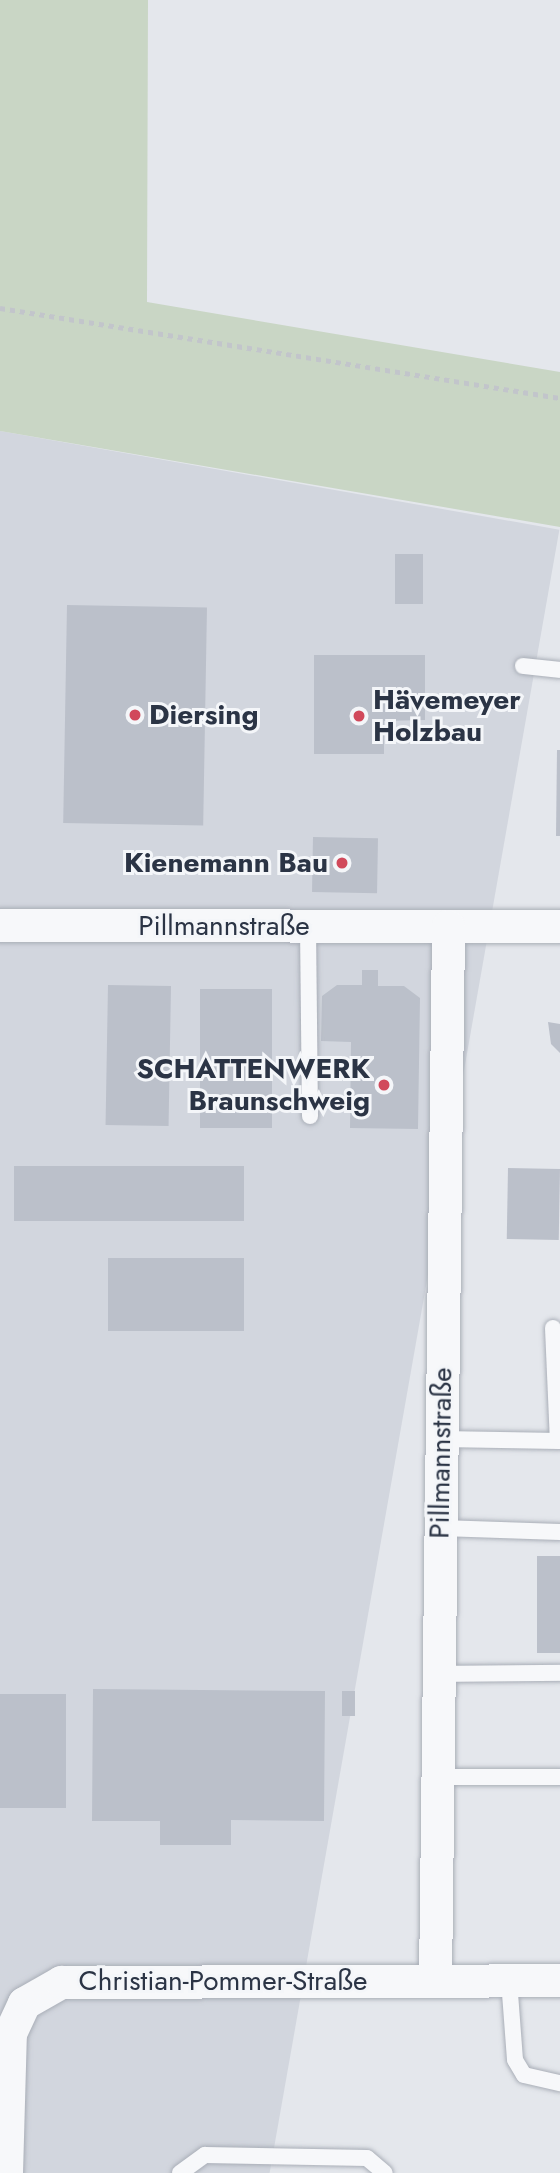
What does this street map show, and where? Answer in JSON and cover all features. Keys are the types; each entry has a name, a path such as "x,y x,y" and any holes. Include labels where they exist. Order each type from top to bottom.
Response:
{"street":[{"name":"Pillmannstraße","path":"0,925 560,926"},
{"name":"Pillmannstraße","path":"435,1980 448,926"},
{"name":"Christian-Pommer-Straße","path":"6,2173 4,2050 8,2013 36,1992 92,1979 560,1980"}],"lane":[{"path":"523,666 560,670"},
{"path":"308,926 310,1116"},
{"path":"441,1439 559,1441 553,1328"},
{"path":"441,1528 560,1532"},
{"path":"439,1674 560,1673"},
{"path":"438,1777 560,1777"},
{"path":"509,1980 515,2060 524,2074 560,2083"},
{"path":"180,2173 205,2155 367,2158 385,2173"}],"path":[{"path":"0,308 560,398"}],"shaded area":[{"path":"0,431 559,530 270,2173 0,2173"}],"green space":[{"path":"0,0 148,0 147,302 560,372 560,527 0,431"}],"building":[{"path":"395,554 423,554 423,604 395,604"},
{"name":"Diersing","path":"67,605 207,607 203,825 63,823"},
{"path":"314,655 425,655 425,720 384,721 384,754 314,754"},
{"path":"557,750 560,750 560,836 556,836"},
{"path":"313,837 378,838 377,893 312,892"},
{"name":"SCHATTENWERK Braunschweig","path":"362,970 378,970 378,986 404,986 420,998 418,1129 350,1128 351,1042 321,1041 322,996 337,985 362,985"},
{"path":"108,985 171,986 169,1126 106,1125"},
{"path":"200,989 272,989 272,1128 200,1128"},
{"path":"548,1022 560,1024 560,1053 551,1044"},
{"path":"14,1166 244,1166 244,1221 14,1221"},
{"path":"508,1168 560,1169 559,1240 507,1239"},
{"path":"108,1258 244,1258 244,1331 108,1331"},
{"path":"537,1556 560,1556 560,1653 537,1653"},
{"path":"93,1689 325,1691 324,1821 231,1820 231,1845 160,1845 160,1821 92,1821"},
{"path":"342,1691 355,1691 355,1716 342,1716"},
{"path":"0,1694 66,1694 66,1808 0,1808"}],"place":[{"name":"Diersing","path":"135,715"},
{"name":"Hävemeyer Holzbau","path":"359,716"},
{"name":"Kienemann Bau","path":"342,863"},
{"name":"SCHATTENWERK Braunschweig","path":"384,1085"}]}
